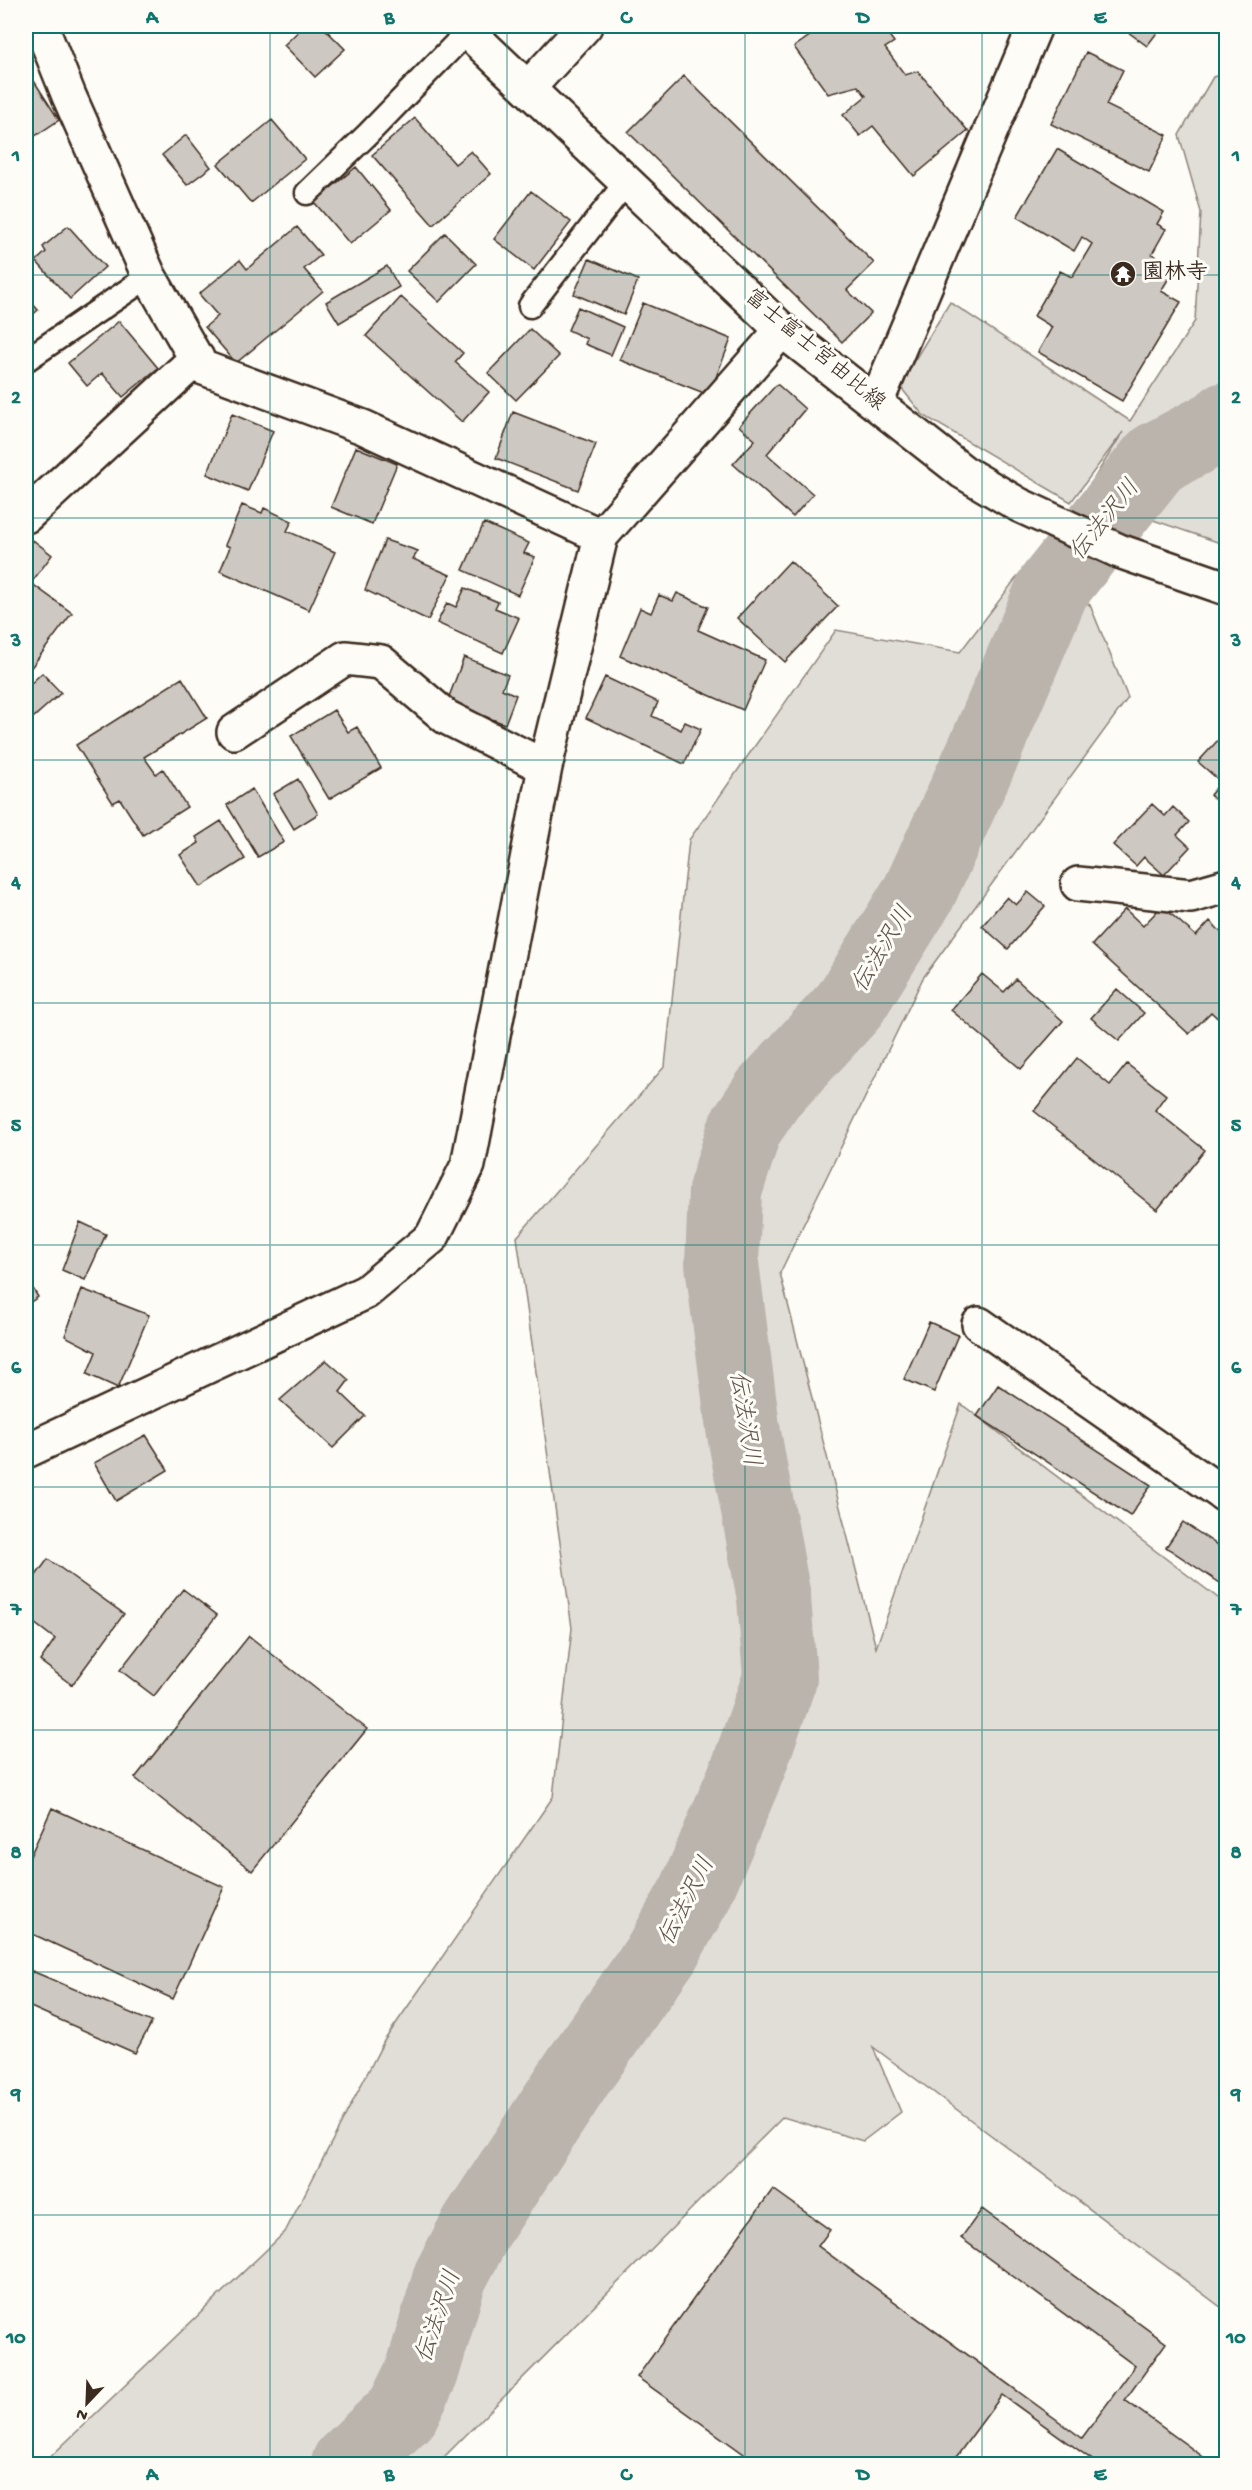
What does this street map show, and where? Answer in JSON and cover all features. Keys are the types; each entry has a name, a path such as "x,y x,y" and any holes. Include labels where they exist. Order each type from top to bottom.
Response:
{"street":[{"path":"41,26 69,96 149,276 201,367 363,427 602,536"},
{"path":"529,87 585,26"},
{"path":"876,403 1035,26"},
{"name":"富士富士宮由比線","path":"465,28 782,330 963,472 1019,505 1119,551 1214,583"},
{"path":"26,1451 366,1292 432,1237 468,1165 545,767 602,536 782,330"},
{"path":"26,516 197,358"},
{"path":"234,732 345,658 381,662 446,717 545,767"},
{"path":"1078,884 1191,896 1227,886"},
{"path":"979,1324 1227,1496"}],"lane":[{"path":"307,193 368,134 465,28"},
{"path":"530,306 627,181"},
{"path":"26,360 149,276"}],"shaded area":[{"path":"1226,73 1226,545 1083,496 1123,432 1071,502 923,415 902,389 911,366 950,302 1130,421 1195,321 1201,212 1179,135 1213,77"},
{"path":"1027,564 1090,605 1128,698 923,978 780,1273 876,1648 961,1404 1226,1604 1226,2311 873,2047 901,2112 863,2141 783,2117 437,2464 43,2464 285,2232 384,2041 553,1797 572,1628 517,1237 665,1066 689,840 836,630 960,652"}],"building":[{"path":"304,26 322,26 345,49 315,77 284,45"},
{"path":"824,26 882,26 894,42 885,48 905,75 918,71 968,131 914,176 873,126 860,136 843,115 866,96 858,86 828,94 794,47"},
{"path":"1120,26 1162,26 1147,46"},
{"path":"1086,52 1123,70 1106,105 1167,135 1149,172 1051,124"},
{"path":"684,76 874,263 847,290 871,313 842,342 628,132"},
{"path":"34,81 59,120 26,142 26,87"},
{"path":"415,118 455,164 471,151 491,174 433,225 372,155"},
{"path":"272,120 305,159 251,203 218,164"},
{"path":"186,135 211,167 187,185 162,155"},
{"name":"園林寺","path":"1057,149 1164,212 1157,224 1166,229 1152,254 1175,268 1161,291 1181,302 1122,401 1038,352 1052,327 1034,316 1060,271 1072,277 1092,244 1082,237 1074,251 1017,217"},
{"path":"356,167 391,210 350,244 314,202"},
{"path":"531,191 571,222 534,270 494,239"},
{"path":"68,226 105,267 70,299 36,261 46,252 43,247"},
{"path":"297,227 321,255 304,269 323,291 236,363 205,327 218,316 199,294 240,260 247,269"},
{"path":"445,233 476,264 439,302 407,271"},
{"path":"589,259 638,280 624,315 574,294"},
{"path":"387,266 399,287 339,323 326,302"},
{"path":"26,296 38,310 26,321"},
{"path":"401,297 463,353 455,362 489,392 462,422 366,336"},
{"path":"643,303 731,339 709,395 620,360"},
{"path":"578,307 623,327 611,355 585,344 587,339 568,330"},
{"path":"119,321 158,368 123,397 102,373 87,386 68,363"},
{"path":"530,329 559,356 516,400 488,373"},
{"path":"777,384 805,409 767,454 813,494 793,517 733,464 755,440 739,426"},
{"path":"513,412 596,444 578,490 496,458"},
{"path":"232,414 273,431 248,491 207,474"},
{"path":"356,447 397,464 372,524 331,507"},
{"path":"242,505 262,513 264,508 292,521 287,531 335,552 309,610 220,571 230,547 225,545"},
{"path":"484,523 529,543 524,553 535,557 518,595 463,570"},
{"path":"33,540 52,555 31,583 72,613 27,673 26,549"},
{"path":"385,540 418,551 413,559 450,575 428,620 365,590"},
{"path":"790,561 838,606 785,662 737,618"},
{"path":"465,588 498,602 495,608 519,618 503,653 437,623 447,603 456,607"},
{"path":"677,593 708,607 698,630 765,660 743,710 620,656 640,608 651,613 659,595 673,601"},
{"path":"464,657 508,675 502,689 516,695 505,724 447,702"},
{"path":"42,673 61,693 26,724 26,688"},
{"path":"605,677 658,702 652,716 681,730 685,722 701,729 684,764 586,718"},
{"path":"182,678 207,718 144,757 156,774 163,769 187,807 143,835 120,799 113,803 76,745"},
{"path":"334,710 348,732 357,727 381,768 329,799 291,736"},
{"path":"1219,739 1226,746 1226,810 1210,795 1221,782 1198,762"},
{"path":"298,779 318,814 294,829 273,794"},
{"path":"252,789 284,842 258,857 227,805"},
{"path":"1152,804 1165,816 1173,807 1189,822 1177,835 1190,847 1164,875 1144,857 1136,866 1113,845"},
{"path":"221,821 245,859 201,887 180,855 199,843 196,837"},
{"path":"1028,892 1045,906 1008,949 982,926 1007,897 1016,905"},
{"path":"1162,906 1196,936 1210,921 1226,937 1226,1026 1211,1012 1189,1034 1092,945 1125,909 1143,926"},
{"path":"982,974 1004,992 1016,979 1063,1021 1021,1069 951,1010"},
{"path":"1117,989 1144,1013 1119,1041 1091,1018"},
{"path":"1077,1058 1110,1085 1127,1064 1166,1095 1155,1110 1205,1150 1157,1210 1034,1111"},
{"path":"80,1222 106,1234 85,1280 62,1270"},
{"path":"26,1277 38,1297 26,1305"},
{"path":"82,1289 149,1315 118,1388 87,1374 96,1352 65,1336"},
{"path":"929,1322 958,1335 934,1392 904,1379"},
{"path":"326,1360 349,1380 340,1392 365,1416 333,1448 280,1400"},
{"path":"998,1385 1151,1485 1130,1516 977,1416"},
{"path":"146,1435 168,1470 116,1501 94,1463"},
{"path":"1183,1522 1226,1551 1226,1573 1220,1583 1166,1547"},
{"path":"48,1559 124,1614 72,1685 40,1661 55,1639 26,1617 26,1589"},
{"path":"183,1589 217,1615 154,1696 120,1670"},
{"path":"249,1636 367,1729 252,1871 135,1778"},
{"path":"52,1808 224,1887 173,1999 26,1931 26,1865"},
{"path":"32,1971 152,2022 135,2053 26,2005 26,1983"},
{"path":"773,2189 830,2230 818,2246 1082,2438 1135,2366 961,2238 982,2209 1166,2343 1125,2400 1213,2464 1098,2464 1002,2395 951,2464 758,2464 637,2377"}],"waterway":[{"name":"伝法沢川","path":"348,2464 403,2411 422,2372 450,2277 477,2226 578,2072 663,1951 696,1892 749,1766 780,1678 774,1598 743,1428 722,1264 725,1191 745,1128 768,1094 849,1006 919,893 986,747 1053,588 1156,459 1220,425 1226,419"}],"place":[{"name":"園林寺","path":"1123,274"}]}
